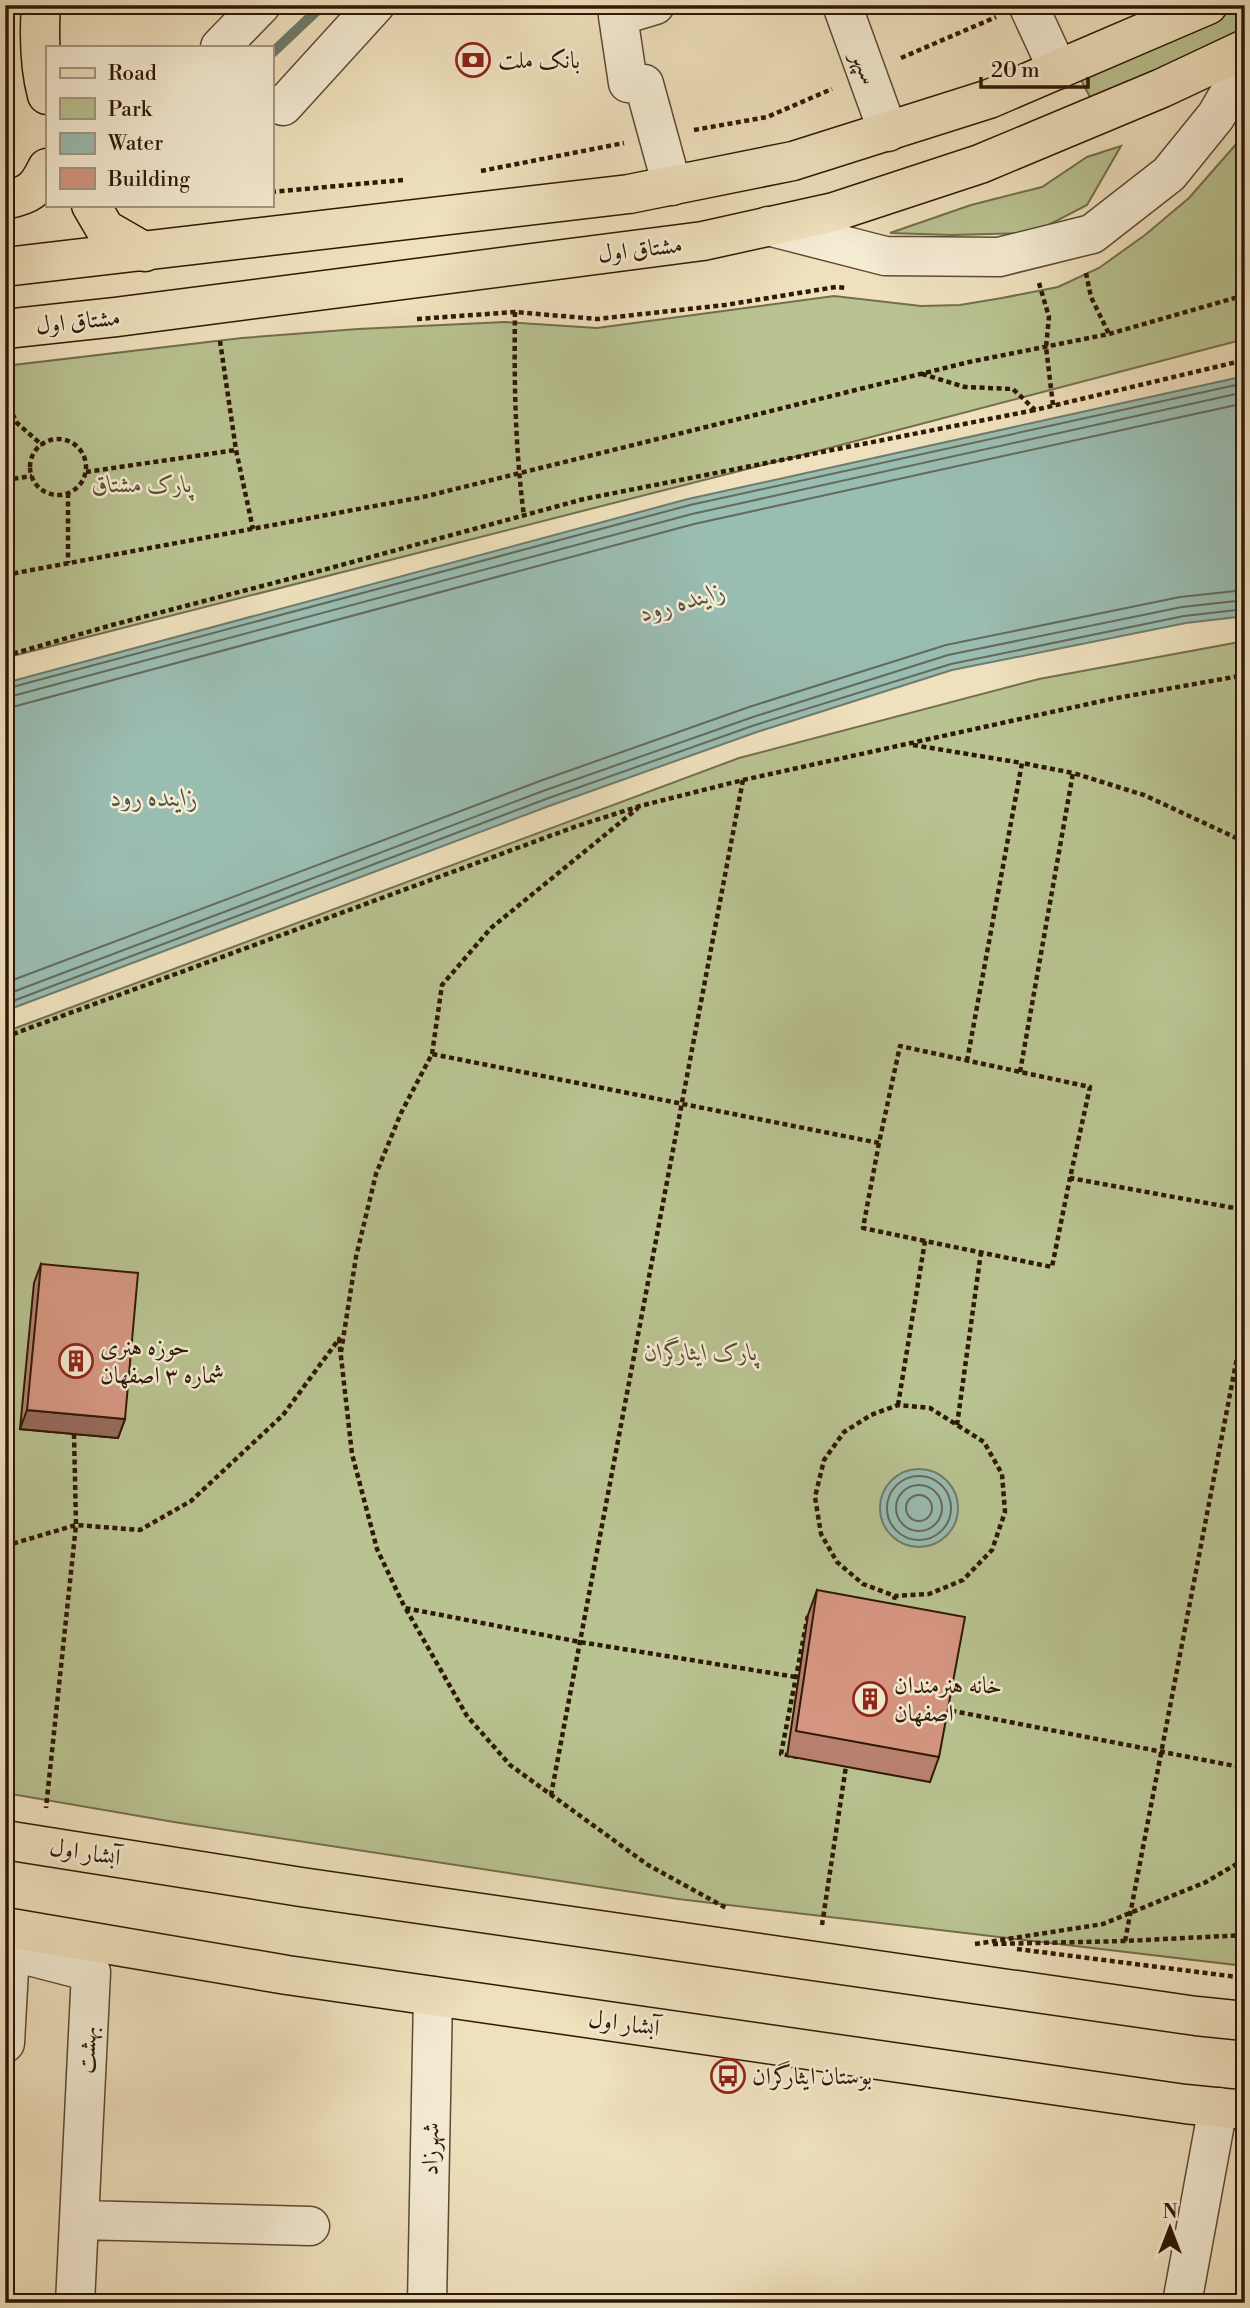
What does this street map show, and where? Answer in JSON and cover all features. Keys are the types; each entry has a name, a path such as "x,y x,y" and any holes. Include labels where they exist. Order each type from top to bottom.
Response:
{"main road":[{"path":"5,267 615,196 793,161 989,99 1208,5"},
{"path":"46,28 43,80 46,91"},
{"name":"مشتاق اول","path":"8,342 116,317 702,241 834,212 980,164 1162,88 1245,49"},
{"path":"5,200 25,196 40,184 46,171"},
{"path":"92,206 105,229 145,252"},
{"name":"آبشار اول","path":"5,1840 315,1889 1245,2021"},
{"name":"آبشار اول","path":"7,1942 124,1947 287,1975 1231,2109"}],"street":[{"path":"221,46 261,5"},
{"path":"283,106 375,5"},
{"path":"655,5 618,16 628,83 644,84 672,186"},
{"name":"سپهر","path":"842,5 888,132"},
{"path":"1028,5 1058,70"},
{"path":"768,226 886,256 999,257 1092,234 1169,174 1216,116 1245,66"},
{"path":"5,2043 7,1942 91,1972 124,1947"},
{"name":"بهشت","path":"75,2303 91,1972"},
{"name":"شهرزاد","path":"427,2303 433,1996"},
{"path":"1182,2303 1231,2109"},
{"path":"79,2220 310,2226"}],"path":[{"path":"1084,262 1091,297 1109,334"},
{"path":"1038,279 1049,317 1046,346 1053,405"},
{"path":"5,575 423,498 921,374 1109,334 1245,295"},
{"path":"514,312 514,396 524,516"},
{"path":"219,334 236,450 253,529"},
{"path":"8,342 5,399 17,423 42,444"},
{"path":"5,656 584,499 1035,410 1245,360"},
{"path":"921,374 965,387 1013,389 1035,410"},
{"path":"59,439 77,446 83,453 86,472 83,481 68,493 50,494 42,490 32,476 32,458 42,444 59,439"},
{"path":"86,472 236,450"},
{"path":"5,480 32,476"},
{"path":"68,493 68,563"},
{"path":"5,1037 433,878 640,806 743,780 1111,699 1245,675"},
{"path":"908,744 1073,773 1144,795 1245,842"},
{"path":"967,1061 1022,763"},
{"path":"1020,1072 1073,773"},
{"path":"551,1795 743,780"},
{"path":"341,1352 356,1257 376,1174 401,1113 432,1054 442,985 491,928 640,806"},
{"path":"900,1046 967,1061 1090,1087 1052,1267 863,1227 900,1046"},
{"path":"432,1054 879,1143"},
{"path":"1070,1178 1245,1210"},
{"path":"898,1405 925,1241"},
{"path":"957,1425 981,1252"},
{"path":"1125,1941 1245,1316"},
{"path":"5,1546 76,1525 140,1531 191,1501 283,1415 339,1339 352,1454 377,1549 405,1608 467,1716 510,1765 551,1795 648,1865 738,1914"},
{"path":"898,1405 930,1408 957,1425 985,1442 1002,1474 1005,1512 992,1550 963,1580 929,1594 895,1596 863,1584 837,1562 821,1534 815,1497 824,1460 844,1433 871,1415 898,1405"},
{"path":"46,1808 76,1525 74,1434"},
{"path":"891,1618 895,1596"},
{"path":"405,1608 580,1642 796,1677"},
{"path":"799,1758 781,1754 808,1615 821,1617"},
{"path":"941,1721 946,1696"},
{"path":"943,1709 1245,1769"},
{"path":"835,1764 858,1769"},
{"path":"822,1925 846,1766"},
{"path":"1245,1858 1206,1882 1103,1924 975,1944 1245,1935"}],"green space":[{"path":"1227,5 1245,5 1245,33 1092,101 1079,76"},
{"name":"پارک مشتاق","path":"1245,134 1245,339 5,658 5,366 242,338 358,329 505,322 597,328 834,296 921,306 960,305 1002,298 1058,287 1099,268 1145,235 1189,198"},
{"path":"1121,146 1087,205 1033,233 890,233 971,205 1042,187 1087,157"},
{"name":"پارک ایثارگران","path":"1245,641 1245,1966 678,1899 174,1822 5,1793 5,1032 739,758 1039,679"}],"water":[{"name":"زاینده رود","path":"1245,376 1245,616 1186,623 952,670 757,732 549,806 5,1011 5,683 688,499"},
{"path":"919,1469 934,1472 947,1480 955,1493 958,1508 955,1523 947,1536 934,1544 919,1547 904,1544 891,1536 883,1523 880,1508 883,1493 891,1480 904,1472"}],"building":[{"name":"حوزه هنری شماره ۳ اصفهان","path":"41,1264 138,1273 125,1419 27,1410"},
{"name":"خانه هنرمندان اصفهان","path":"817,1590 965,1617 939,1757 796,1731"},
{"path":"6,1983 6,2084 5,2084"}],"waterway":[{"path":"273,52 323,5"}],"place":[{"name":"بانک ملت","path":"473,60"},
{"name":"حوزه هنری شماره ۳ اصفهان","path":"76,1361"},
{"name":"خانه هنرمندان اصفهان","path":"870,1699"},
{"name":"بوستان ایثارگران","path":"728,2076"}]}
